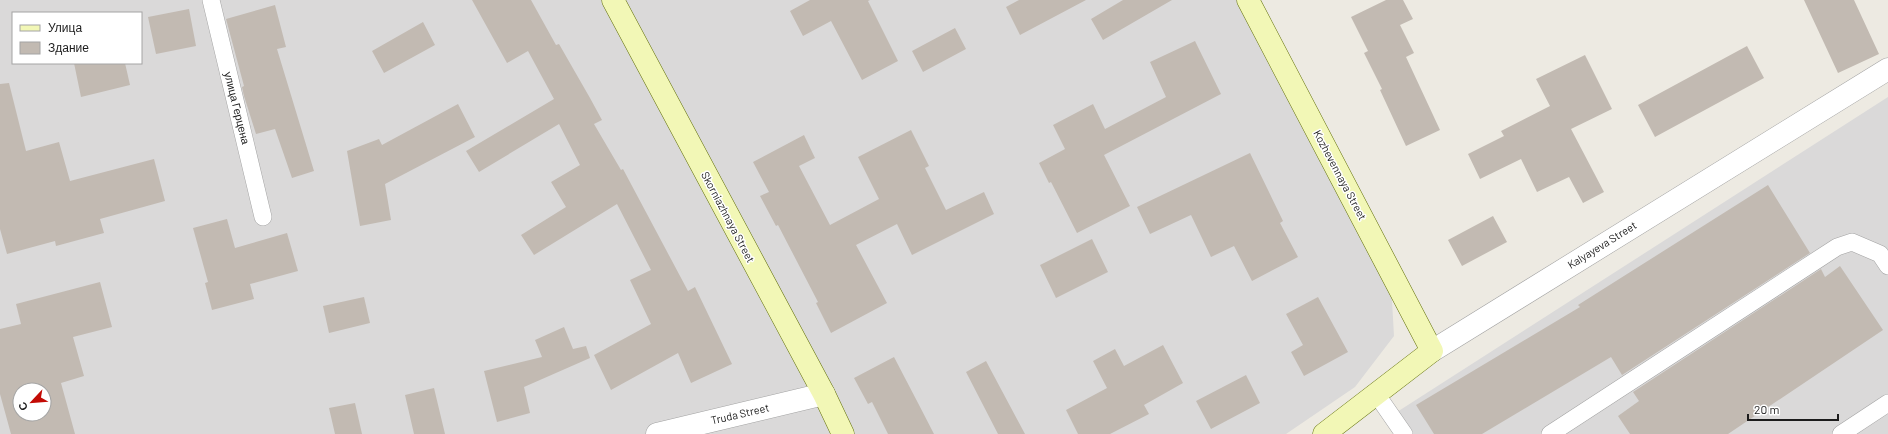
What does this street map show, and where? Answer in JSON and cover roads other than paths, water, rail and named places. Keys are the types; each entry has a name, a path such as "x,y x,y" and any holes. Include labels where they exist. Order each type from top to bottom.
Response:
{"main road":[{"name":"Skorniazhnaya Street","path":"613,0 824,394 843,434"},
{"name":"Kozhevennaya Street","path":"1248,0 1432,351"},
{"name":"Kalyayeva Street","path":"1324,434 1377,395 1432,351"}],"street":[{"name":"Kalyayeva Street","path":"1432,351 1888,69"},
{"name":"Truda Street","path":"657,434 824,394"}],"lane":[{"name":"улица Герцена","path":"211,0 263,217"},
{"path":"1550,434 1571,429 1837,247 1852,242 1880,254 1888,266"},
{"path":"1377,395 1404,434"},
{"path":"1841,434 1888,403"}]}
